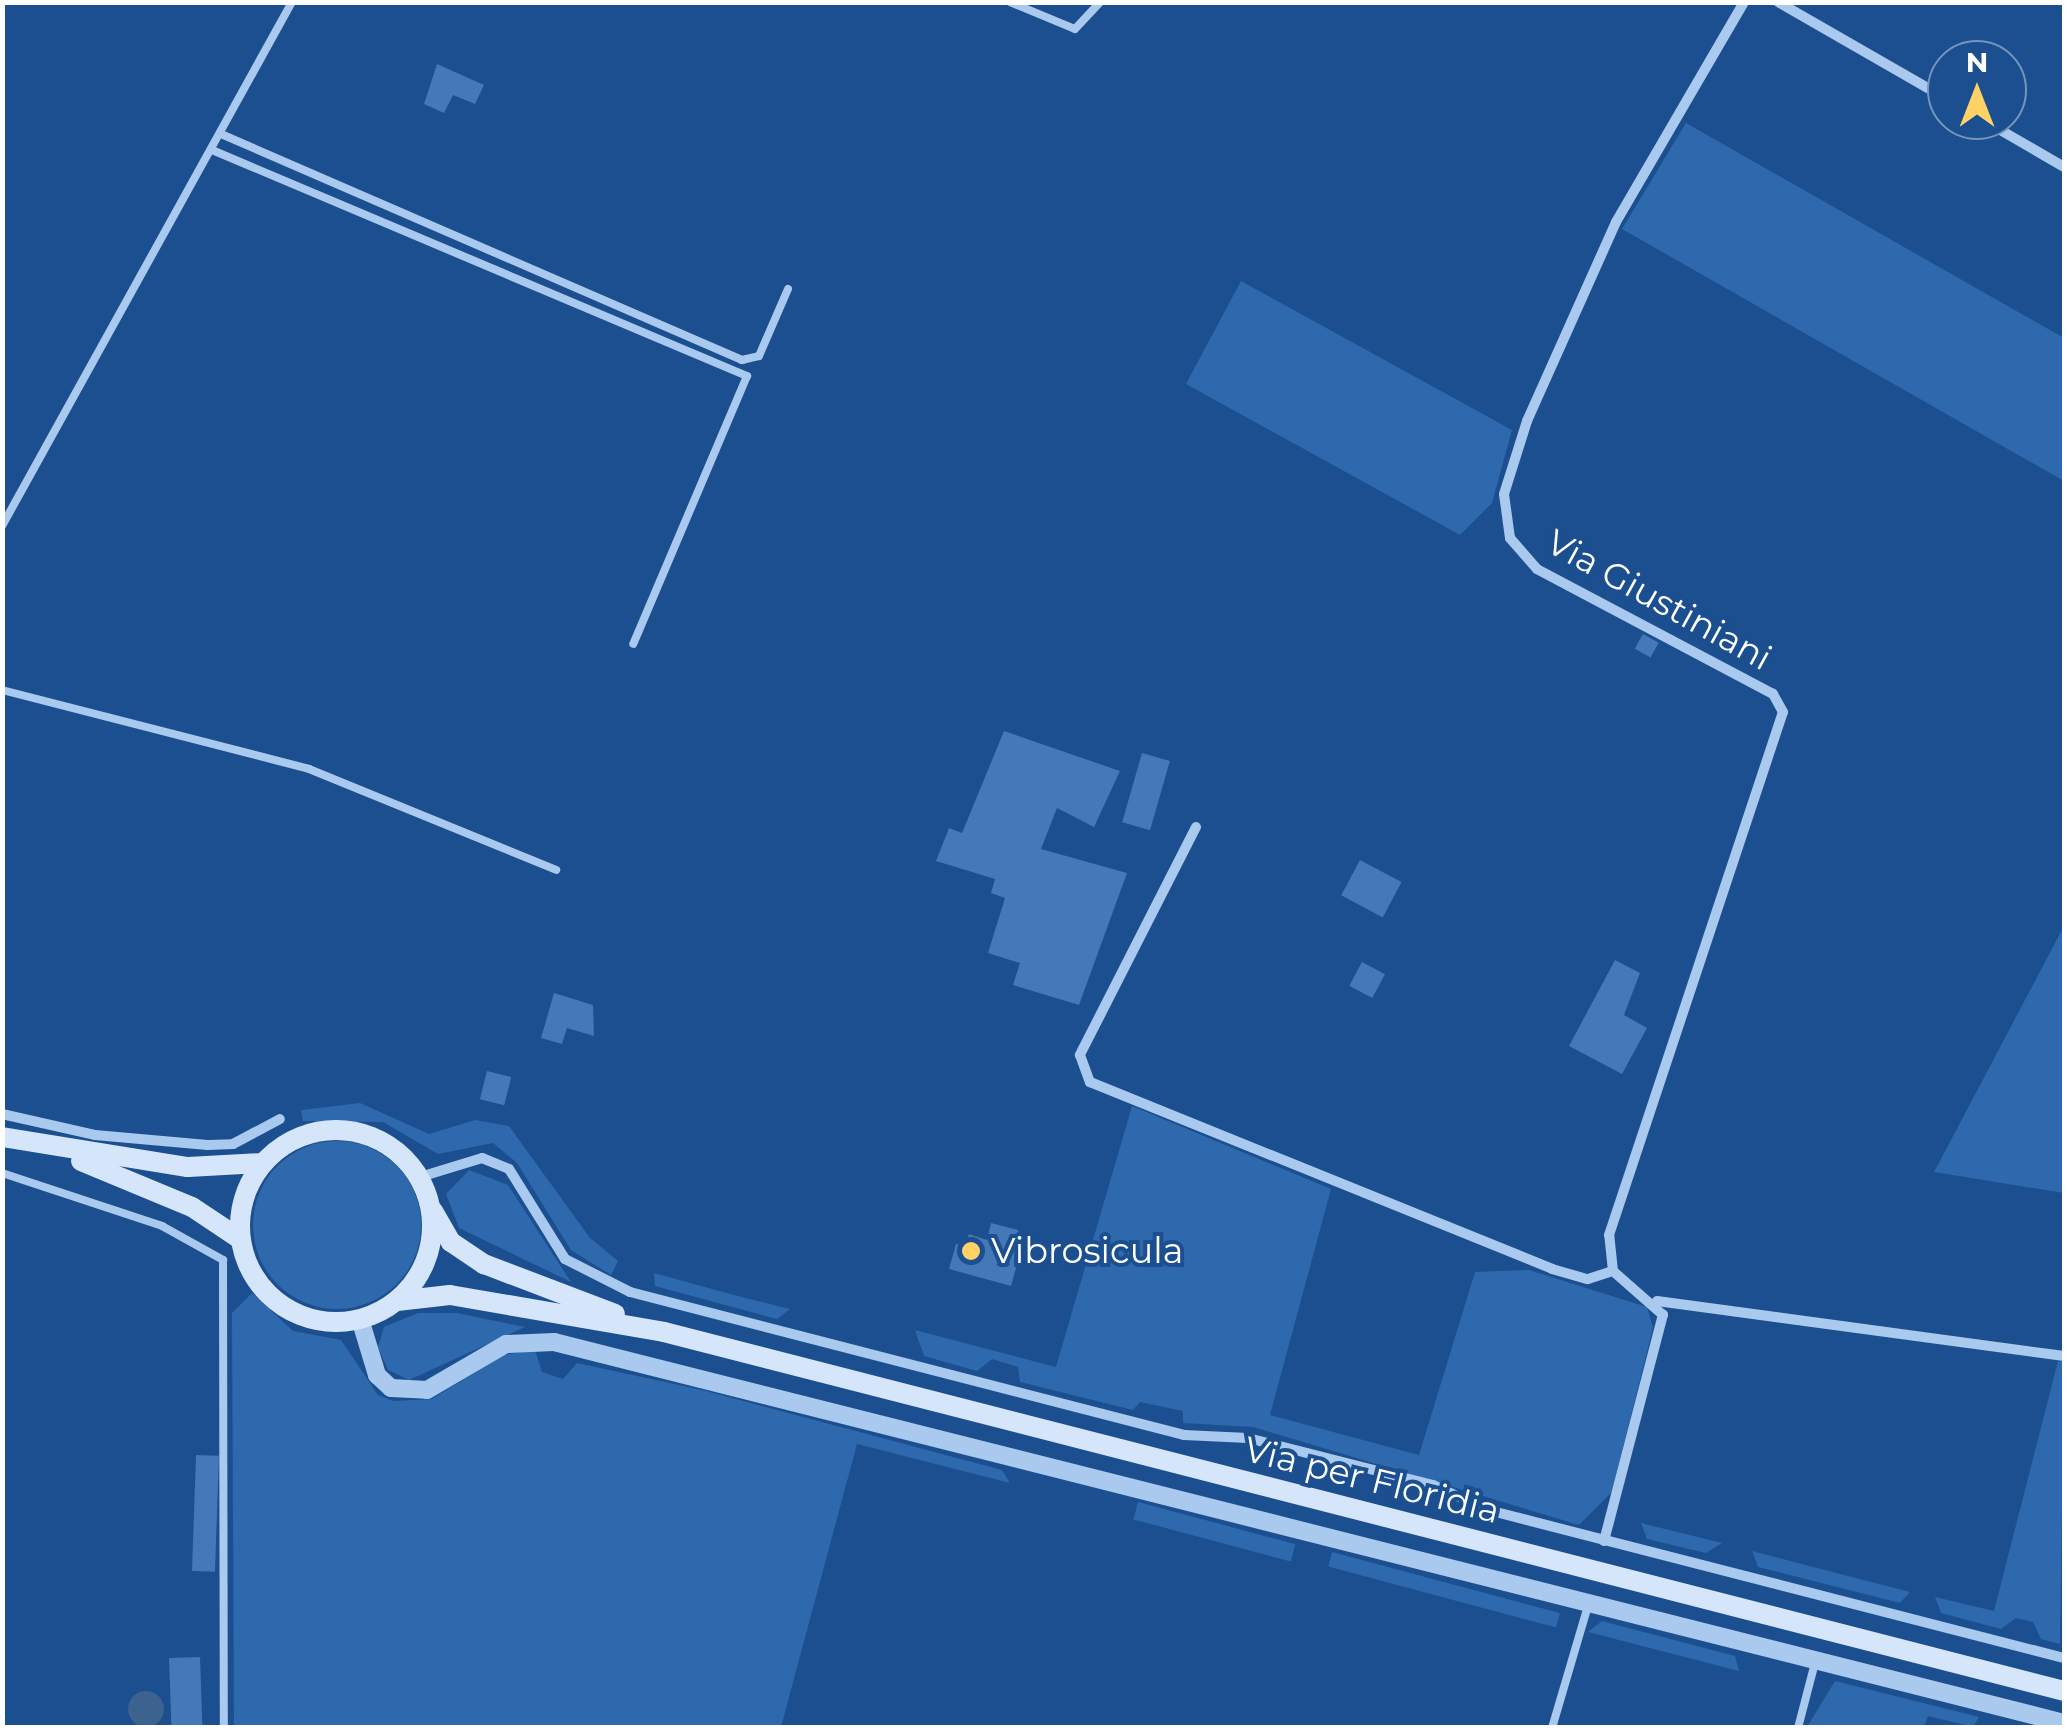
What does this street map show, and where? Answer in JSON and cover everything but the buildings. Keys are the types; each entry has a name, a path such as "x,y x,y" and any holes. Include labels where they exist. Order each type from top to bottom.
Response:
{"main road":[{"path":"345,1130 374,1137 420,1177 431,1208 451,1242 484,1264 664,1332 450,1295 397,1301 360,1319 328,1322 282,1305 250,1270 240,1239 243,1198 262,1163 286,1143 345,1130"},
{"path":"2,1137 188,1167 262,1163"},
{"path":"37,1145 177,1200 240,1239"},
{"path":"397,1301 427,1259 431,1208"},
{"name":"Via per Floridia","path":"664,1332 2064,1691"}],"street":[{"name":"Via Giustiniani","path":"1613,1271 1610,1235 1632,1158 1784,712 1773,694 1537,569 1510,538 1504,494 1527,421 1616,222 1744,2"},
{"path":"1778,2 1927,88"},
{"path":"2017,140 2064,167"},
{"path":"1196,827 1080,1055 1090,1082 1552,1269 1588,1279 1613,1271 1657,1301 2064,1356"},
{"path":"2,1114 95,1135 208,1144 233,1144 280,1119"},
{"path":"420,1177 482,1158 509,1169 564,1259 630,1292 1184,1435 1248,1438 1433,1484 1488,1510 2064,1658"},
{"path":"1604,1541 1661,1332 1657,1301"},
{"path":"360,1319 377,1375 392,1388 427,1390 506,1344 554,1342 2064,1722"}],"lane":[{"path":"2,526 292,2"},
{"path":"1010,2 1076,29 1100,2"},
{"path":"221,134 742,360 759,356 788,290"},
{"path":"212,150 746,376 633,644"},
{"path":"2,690 309,769 556,870"},
{"path":"2,1173 162,1226 223,1260 224,1728"},
{"path":"1552,1728 1589,1602"},
{"path":"1798,1728 1816,1660"}],"shaded area":[{"path":"1686,123 2064,338 2064,481 1622,229"},
{"path":"1241,281 1512,430 1492,503 1460,535 1186,384"},
{"path":"2064,926 2064,1193 1934,1172 1979,1087"},
{"path":"360,1103 429,1134 475,1120 509,1126 590,1238 618,1261 611,1275 571,1250 517,1163 493,1143 438,1154 383,1122 303,1121 301,1110"},
{"path":"1132,1106 1331,1189 1270,1415 1419,1455 1475,1272 1529,1270 1647,1307 1653,1328 1612,1492 1579,1525 1253,1427 1183,1423 1183,1411 1140,1402 1133,1410 1020,1382 1018,1367 992,1359 977,1371 924,1356 915,1330 1056,1367"},
{"path":"337,1141 369,1148 396,1166 414,1193 421,1225 414,1257 396,1284 369,1302 337,1309 305,1302 278,1284 260,1257 253,1225 260,1193 278,1166 305,1148"},
{"path":"469,1170 508,1185 571,1282 459,1228 446,1194"},
{"path":"654,1273 790,1309 777,1319 655,1286"},
{"path":"252,1293 293,1331 341,1340 378,1395 394,1401 432,1399 504,1355 535,1350 542,1372 563,1379 577,1363 702,1390 1002,1470 1010,1483 857,1444 781,1727 234,1727 232,1313"},
{"path":"418,1313 457,1313 525,1327 409,1380 388,1370 378,1347 384,1327"},
{"path":"2058,1361 2064,1362 2060,1644 2041,1639 2033,1622 2016,1618 2001,1629 1941,1613 1935,1597 1994,1611"},
{"path":"1138,1502 1295,1544 1291,1562 1133,1519"},
{"path":"1641,1523 1722,1543 1706,1553 1647,1539"},
{"path":"1752,1551 1910,1592 1900,1603 1758,1567"},
{"path":"1332,1552 1560,1613 1556,1628 1328,1566"},
{"path":"1602,1621 1735,1656 1739,1671 1588,1632"},
{"path":"1835,1681 1979,1717 1973,1727 1928,1716 1924,1727 1807,1727"},
{"path":"146,1691 159,1696 164,1709 159,1722 146,1727 133,1722 128,1709 133,1696"}],"place":[{"name":"Vibrosicula","path":"971,1251"}]}
